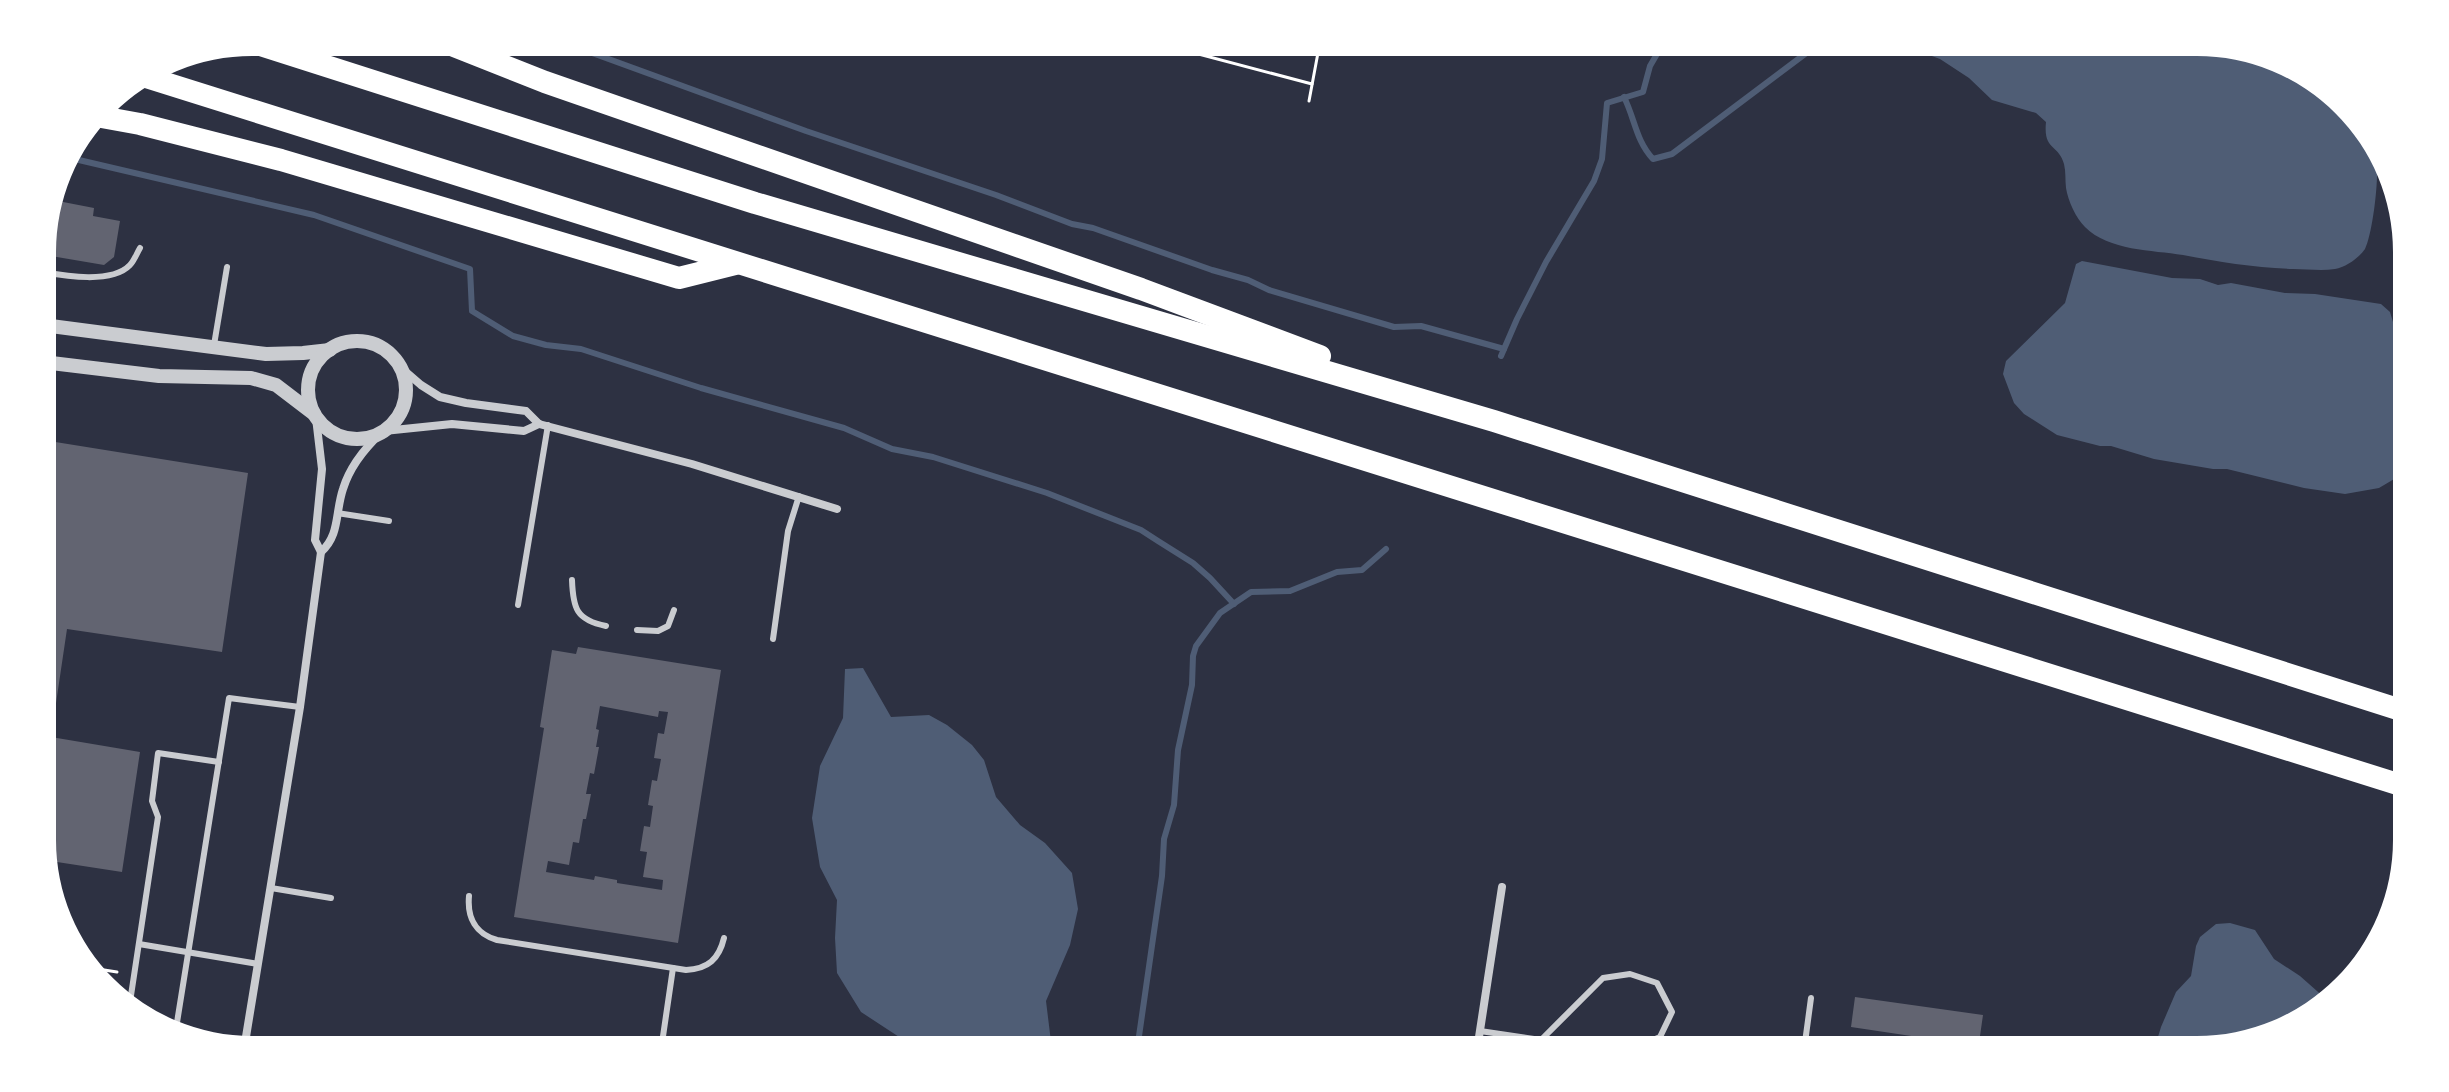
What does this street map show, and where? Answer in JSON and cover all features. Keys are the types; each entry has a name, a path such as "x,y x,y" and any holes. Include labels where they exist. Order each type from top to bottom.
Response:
{"highway":[{"path":"295,56 755,203 1494,421 2393,708"},
{"path":"479,56 545,82 1141,289 1494,421"},
{"path":"157,80 2393,783"},
{"path":"109,118 281,160 679,278 736,264"}],"street":[{"path":"56,326 213,349 275,354 330,350"},
{"path":"246,1036 300,707 321,552 315,540 322,469 315,416 309,403 309,379 321,357 330,350 342,344 368,343 391,355 405,380 406,394 395,422 356,460 344,485 332,542 321,552"},
{"path":"56,364 159,376 225,376 264,380 288,392 324,427 346,438 358,439 382,432 452,424 524,431 543,424"},
{"path":"399,366 440,397 526,411 543,424 692,464 837,509"},
{"path":"1479,1036 1502,887"}],"lane":[{"path":"56,274 79,278 105,276 129,266 140,248"},
{"path":"213,349 227,267"},
{"path":"518,605 543,424"},
{"path":"773,639 788,531 799,496"},
{"path":"337,513 389,521"},
{"path":"572,580 574,606 581,616 592,623 606,626"},
{"path":"637,630 658,631 668,626 674,610"},
{"path":"177,1021 229,698 300,707"},
{"path":"131,994 158,817 152,801 158,753 219,762"},
{"path":"271,888 331,898"},
{"path":"469,896 470,917 486,937 673,968 698,969 709,965 717,957 724,938"},
{"path":"139,944 258,964"},
{"path":"663,1036 673,968"},
{"path":"1545,1036 1603,978 1630,974 1657,983 1672,1012 1660,1036"},
{"path":"1806,1036 1811,998"},
{"path":"1480,1031 1514,1036"}],"path":[{"path":"1206,56 1312,84"},
{"path":"1309,101 1317,56"},
{"path":"106,970 117,972"}],"water":[{"path":"1932,56 2210,56 2272,71 2295,82 2336,113 2367,154 2377,175 2371,229 2365,249 2356,259 2343,266 2314,270 2238,264 2131,248 2106,241 2085,227 2073,209 2066,188 2064,164 2049,143 2046,122 2036,113 1992,100 1969,78"},
{"path":"2082,261 2172,278 2200,279 2218,285 2231,283 2285,293 2315,294 2381,304 2390,312 2393,322 2393,480 2379,488 2345,494 2304,488 2227,469 2154,459 2057,435 2024,414 2014,403 2003,374 2006,361 2065,303 2076,264"},
{"path":"863,668 891,717 929,715 972,745 984,760 996,797 1020,825 1045,843 1072,873 1078,909 1070,945 1046,1001 1050,1036 898,1036 861,1012 837,973 837,900 820,867 812,818 820,766 843,718 845,669"},
{"path":"2230,923 2255,930 2274,959 2319,993 2284,1016 2260,1026 2210,1036 2158,1036 2176,992 2191,976 2200,937 2216,924"}],"building":[{"path":"63,202 94,208 93,216 120,221 114,257 104,265 56,257"},
{"path":"56,442 248,473 222,652 67,629 56,703"},
{"path":"578,647 721,670 678,943 514,917 544,728 540,727 552,650 576,654","holes":["600,706 658,717 659,711 668,712 664,734 658,733 654,758 661,759 657,781 652,780 648,805 653,806 650,827 644,826 640,851 647,852 643,877 663,880 662,890 595,876 594,880 546,872 548,861 569,865 573,842 579,843 591,794 586,794 590,773 594,774 599,747 596,747 599,730 596,729"]},
{"path":"56,738 140,752 122,872 58,862"},
{"path":"1855,997 1983,1015 1980,1036 1911,1036 1851,1027"}],"waterway":[{"path":"600,56 806,131 1072,224 1093,228 1248,280 1269,290 1394,327 1421,326 1504,349"},
{"path":"1501,356 1546,262 1594,181 1602,159 1607,103 1643,92 1656,56"},
{"path":"1624,97 1639,137 1653,159 1672,154 1802,56"},
{"path":"79,160 314,215 470,269 472,311 513,336 546,345 581,349 701,388 844,428 892,449 933,457 1047,493 1141,530 1193,563 1234,604"},
{"path":"1139,1036 1162,876 1164,839 1174,805 1178,750 1192,685 1196,646 1220,613 1251,592 1290,591 1337,572 1362,570 1386,549"}]}
